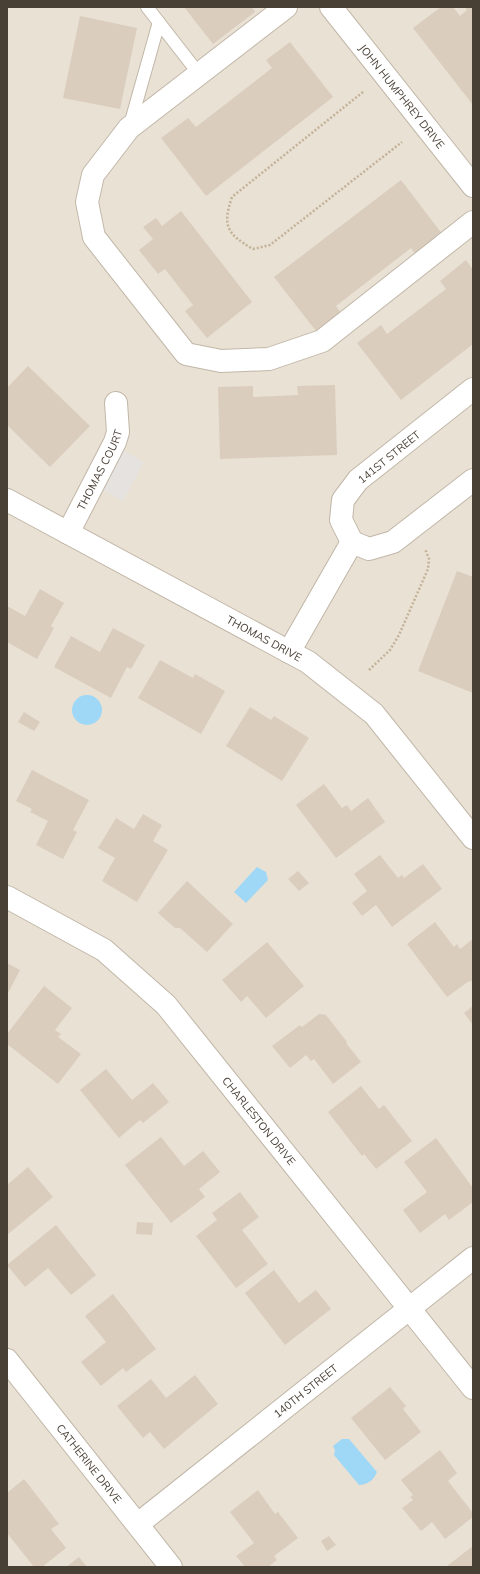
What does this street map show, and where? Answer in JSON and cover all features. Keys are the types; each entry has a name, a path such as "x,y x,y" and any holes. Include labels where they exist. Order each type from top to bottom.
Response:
{"street":[{"path":"286,7 129,128 93,175 87,202 94,237 186,354 221,361 269,359 322,341 473,222"},
{"name":"JOHN HUMPHREY DRIVE","path":"331,7 473,186"},
{"name":"141ST STREET","path":"352,542 341,520 343,500 358,480 473,389"},
{"name":"THOMAS COURT","path":"68,533 115,442 118,432 116,403"},
{"path":"289,652 352,542 369,549 393,542 473,480"},
{"name":"THOMAS DRIVE","path":"7,500 308,662 374,714 473,838"},
{"name":"CHARLESTON DRIVE","path":"7,897 104,950 166,1005 473,1388"},
{"name":"140TH STREET","path":"138,1524 473,1258"},
{"name":"CATHERINE DRIVE","path":"7,1360 172,1567"}],"lane":[{"path":"147,7 199,74"},
{"path":"129,128 159,22"}],"path":[{"path":"363,92 232,196 226,212 228,227 237,240 253,248 270,245 402,142"},
{"path":"369,670 390,650 399,635 428,569 429,560 425,549"}],"shaded area":[{"path":"7,7 473,7 473,1567 7,1567"},
{"path":"123,450 144,462 123,501 101,489"}],"water":[{"path":"87,695 98,699 102,710 98,721 87,725 76,721 72,710 76,699"},
{"path":"257,867 266,872 268,880 246,903 234,892"},
{"path":"342,1439 349,1439 377,1472 370,1482 359,1485 334,1455 335,1450 333,1446"}],"building":[{"path":"184,7 252,7 255,12 213,44"},
{"path":"441,7 453,7 460,16 467,10 465,7 473,7 473,105 413,28"},
{"path":"80,16 137,28 120,109 63,98"},
{"path":"290,42 333,97 206,196 161,138 188,118 196,127 272,68 266,60"},
{"path":"401,180 443,235 416,255 411,248 336,306 341,313 316,331 274,277"},
{"path":"181,211 252,302 207,338 185,311 193,305 165,269 158,274 139,250 153,239 143,227 156,218 162,226"},
{"path":"466,260 473,270 473,344 401,400 357,343 381,325 387,334 446,289 440,281"},
{"path":"28,366 90,426 50,467 7,425 7,388"},
{"path":"335,385 337,455 220,459 218,387 253,386 253,397 298,395 297,386"},
{"path":"457,571 473,577 473,693 418,671"},
{"path":"40,589 64,603 51,626 54,628 37,659 7,642 7,606 25,616"},
{"path":"113,628 145,645 131,669 127,667 111,698 54,667 71,636 100,652"},
{"path":"160,660 193,678 195,674 225,691 201,734 138,698"},
{"path":"250,707 271,720 274,716 309,738 282,781 226,746"},
{"path":"24,712 40,722 34,731 18,722"},
{"path":"32,770 89,800 73,830 77,832 63,859 36,845 48,821 30,812 32,809 16,801"},
{"path":"324,784 342,808 347,805 351,811 368,798 385,822 336,858 296,805"},
{"path":"143,814 162,825 153,841 168,850 137,902 102,881 115,858 98,848 116,818 134,829"},
{"path":"380,855 398,878 402,875 404,878 423,864 442,889 392,927 376,905 362,916 352,903 367,891 354,874"},
{"path":"298,871 309,883 299,891 288,879"},
{"path":"187,881 233,924 207,952 180,928 175,928 158,913"},
{"path":"435,922 454,947 457,944 460,949 473,939 473,980 470,982 469,981 447,997 407,944"},
{"path":"267,942 304,986 266,1018 247,996 241,1002 222,980"},
{"path":"7,963 20,970 7,995"},
{"path":"44,986 72,1008 55,1030 61,1034 58,1037 81,1054 58,1084 7,1044 7,1034"},
{"path":"473,1006 473,1025 464,1013"},
{"path":"319,1014 326,1015 361,1062 333,1084 314,1059 311,1061 306,1055 290,1068 272,1046 300,1025 302,1027"},
{"path":"106,1069 132,1100 153,1083 169,1102 143,1123 140,1120 119,1138 80,1090"},
{"path":"361,1086 379,1109 384,1105 412,1141 376,1169 364,1154 362,1156 328,1112"},
{"path":"161,1137 184,1166 203,1151 220,1172 199,1189 205,1197 171,1223 125,1165"},
{"path":"436,1138 473,1188 473,1202 449,1220 445,1214 420,1233 403,1210 427,1192 404,1162"},
{"path":"28,1167 53,1197 7,1235 7,1185"},
{"path":"240,1192 259,1217 242,1230 268,1264 236,1288 196,1236 217,1220 212,1213"},
{"path":"137,1222 153,1223 152,1235 136,1234"},
{"path":"56,1225 96,1275 71,1295 48,1268 25,1287 7,1265"},
{"path":"274,1270 299,1303 316,1290 331,1309 285,1345 245,1293"},
{"path":"113,1294 156,1349 126,1372 123,1368 101,1386 81,1362 106,1342 85,1316"},
{"path":"195,1375 218,1404 164,1449 150,1432 143,1438 117,1406 151,1379 166,1398"},
{"path":"390,1387 406,1406 403,1409 421,1432 385,1460 351,1418"},
{"path":"440,1450 457,1473 448,1481 473,1513 473,1517 445,1539 432,1522 421,1531 402,1508 413,1500 410,1497 413,1495 401,1480"},
{"path":"24,1479 59,1524 51,1529 66,1548 42,1567 34,1567 7,1533 7,1493"},
{"path":"258,1490 275,1514 278,1512 298,1538 274,1556 277,1560 268,1567 245,1567 236,1556 254,1543 230,1512"},
{"path":"329,1536 336,1545 327,1551 321,1541"},
{"path":"473,1546 473,1567 447,1566"},
{"path":"79,1557 87,1567 66,1567"}]}
